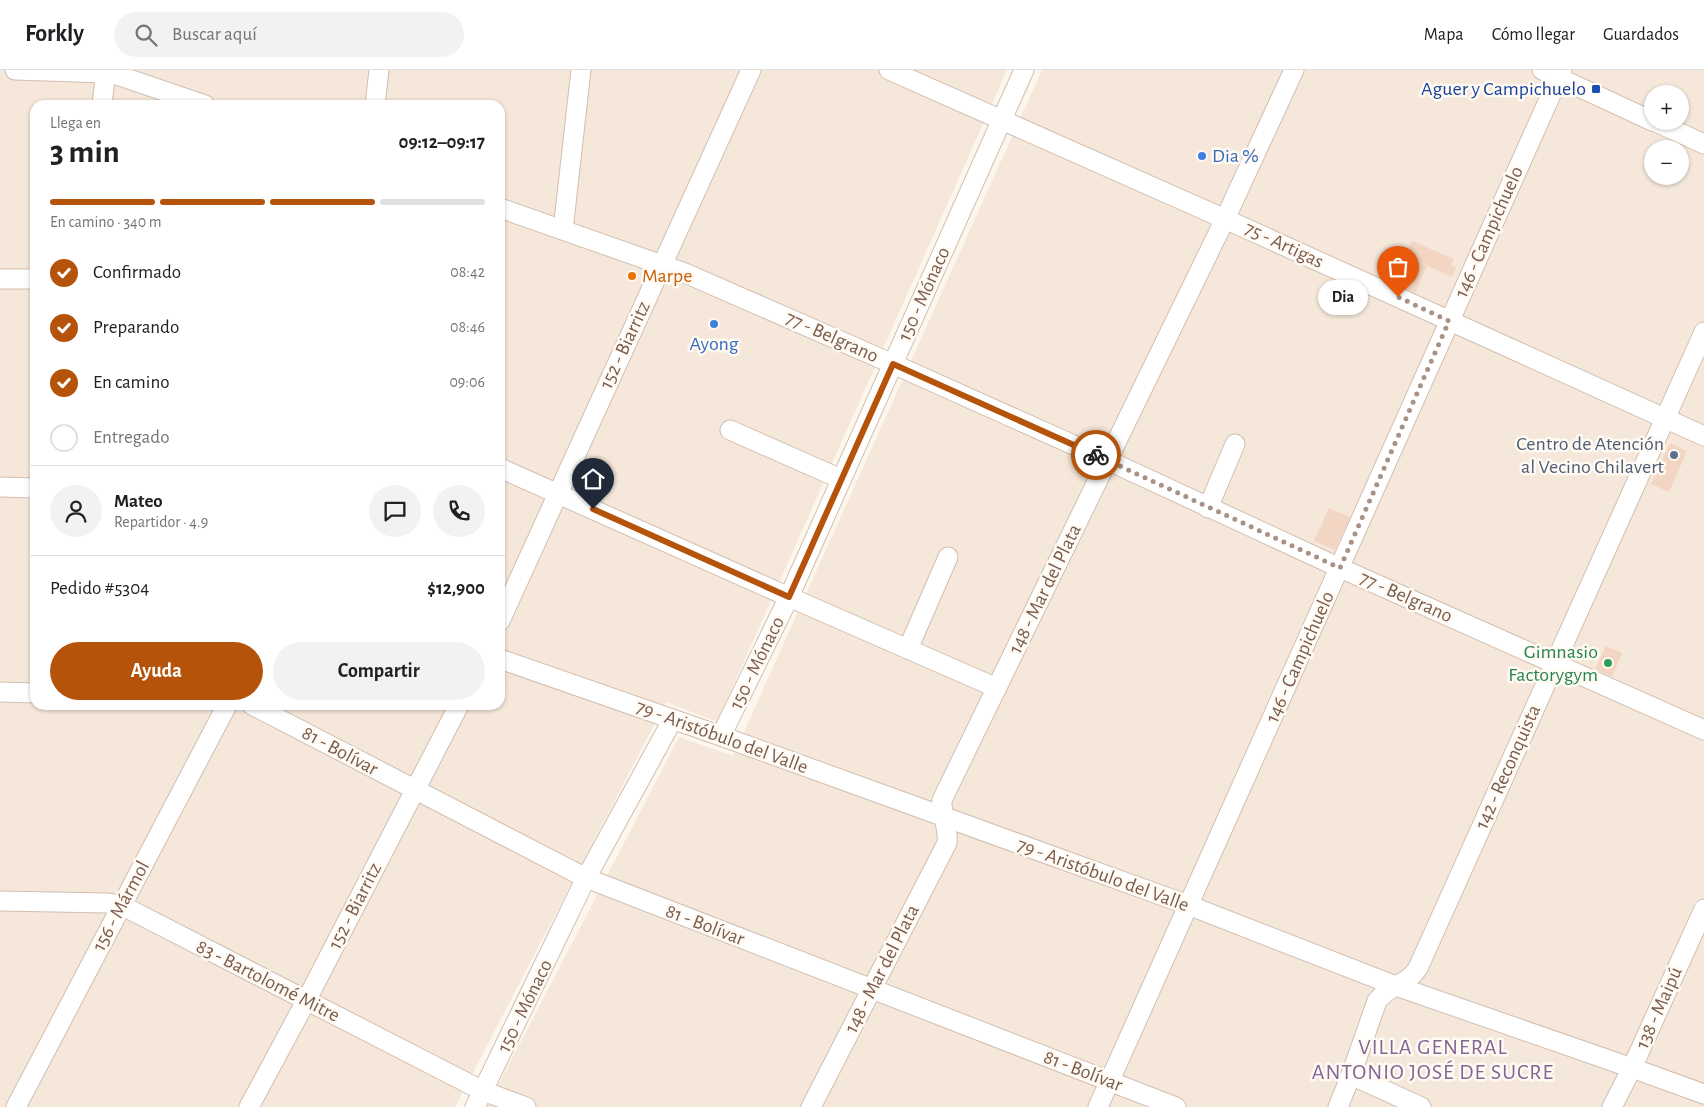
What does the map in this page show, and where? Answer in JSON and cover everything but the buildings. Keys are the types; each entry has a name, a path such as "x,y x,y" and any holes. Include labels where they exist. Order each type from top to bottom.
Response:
{"street":[{"path":"14,70 106,71 190,100"},
{"path":"376,100 379,70"},
{"path":"563,230 581,70"},
{"name":"152 - Biarritz","path":"505,610 751,70"},
{"name":"75 - Artigas","path":"889,70 1225,219 1704,436"},
{"name":"150 - Mónaco","path":"721,736 789,597 1024,70"},
{"name":"148 - Mar del Plata","path":"811,1107 948,842 942,800 1225,219 1294,70"},
{"path":"103,100 106,71"},
{"path":"1554,72 1644,117"},
{"name":"146 - Campichuelo","path":"1098,1107 1449,321 1554,72"},
{"path":"1673,130 1704,144"},
{"name":"77 - Belgrano","path":"505,210 662,264 893,364 1107,460 1340,568 1704,730"},
{"path":"0,279 30,279"},
{"name":"142 - Reconquista","path":"1338,1107 1377,1001 1382,994 1409,980 1418,968 1704,332"},
{"path":"730,430 841,479"},
{"path":"1208,508 1235,444"},
{"path":"505,470 997,688"},
{"path":"0,487 30,488"},
{"path":"908,649 948,557"},
{"name":"79 - Aristóbulo del Valle","path":"505,660 1188,905 1396,986 1704,1094"},
{"path":"0,692 30,693"},
{"name":"156 - Mármol","path":"16,1107 224,710"},
{"name":"81 - Bolívar","path":"262,710 586,878 1176,1107"},
{"name":"152 - Biarritz","path":"249,1107 456,710"},
{"name":"150 - Mónaco","path":"479,1099 586,878 673,719"},
{"name":"83 - Bartolomé Mitre","path":"0,901 107,903 121,905 306,1001 479,1099 526,1107"},
{"name":"138 - Maipú","path":"1612,1107 1632,1068 1704,909"},
{"path":"1351,1076 1421,1107"}],"shaded area":[{"path":"0,70 1007,70 717,722 666,702 455,1107 0,1107"},
{"path":"1042,70 1704,70 1704,1107 487,1107 679,737 733,756"}],"way so far":[{"path":"1096,455 1340,568 1449,321 1398,297"}],"place":[{"name":"Aguer y Campichuelo","path":"1596,89"},
{"name":"Dia %","path":"1202,156"},
{"name":"Marpe","path":"632,276"},
{"name":"Dia","path":"1398,297"},
{"name":"Ayong","path":"714,324"},
{"name":"Centro de Atención al Vecino Chilavert","path":"1674,455"},
{"name":"Gimnasio Factorygym","path":"1608,663"}],"district":[{"name":"VILLA GENERAL ANTONIO JOSÉ DE SUCRE","path":"1433,1060"}],"route":[{"path":"593,509 789,597 893,364 1096,455"}]}
